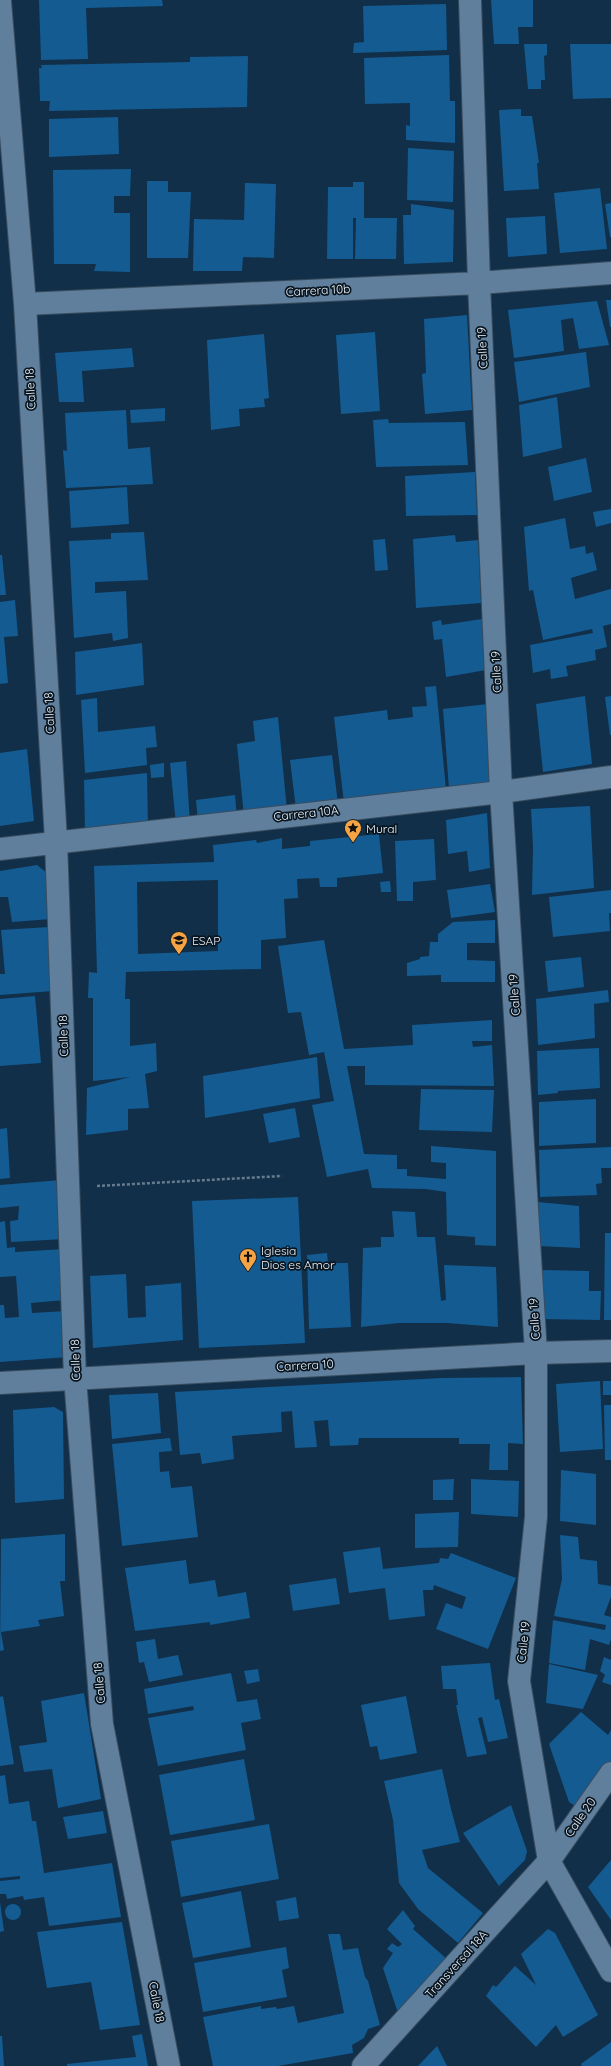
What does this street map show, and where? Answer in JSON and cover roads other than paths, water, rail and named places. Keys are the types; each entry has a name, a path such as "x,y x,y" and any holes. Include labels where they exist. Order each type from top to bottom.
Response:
{"street":[{"name":"Calle 19","path":"470,0 479,282 501,792 536,1353 536,1517 519,1681 549,1861 611,1971"},
{"name":"Calle 18","path":"0,1 25,304 56,841 75,1378 102,1724 169,2066"},
{"name":"Carrera 10b","path":"25,304 479,282 611,273"},
{"name":"Carrera 10A","path":"0,849 56,841 501,792 611,777"},
{"name":"Carrera 10","path":"0,1383 536,1353 611,1351"},
{"name":"Calle 20","path":"549,1861 611,1773"},
{"name":"Transversal 18A","path":"363,2066 549,1861"}],"place":[{"name":"Mural","path":"353,843"},
{"name":"ESAP","path":"179,955"},
{"name":"Iglesia Dios es Amor","path":"248,1272"}]}
